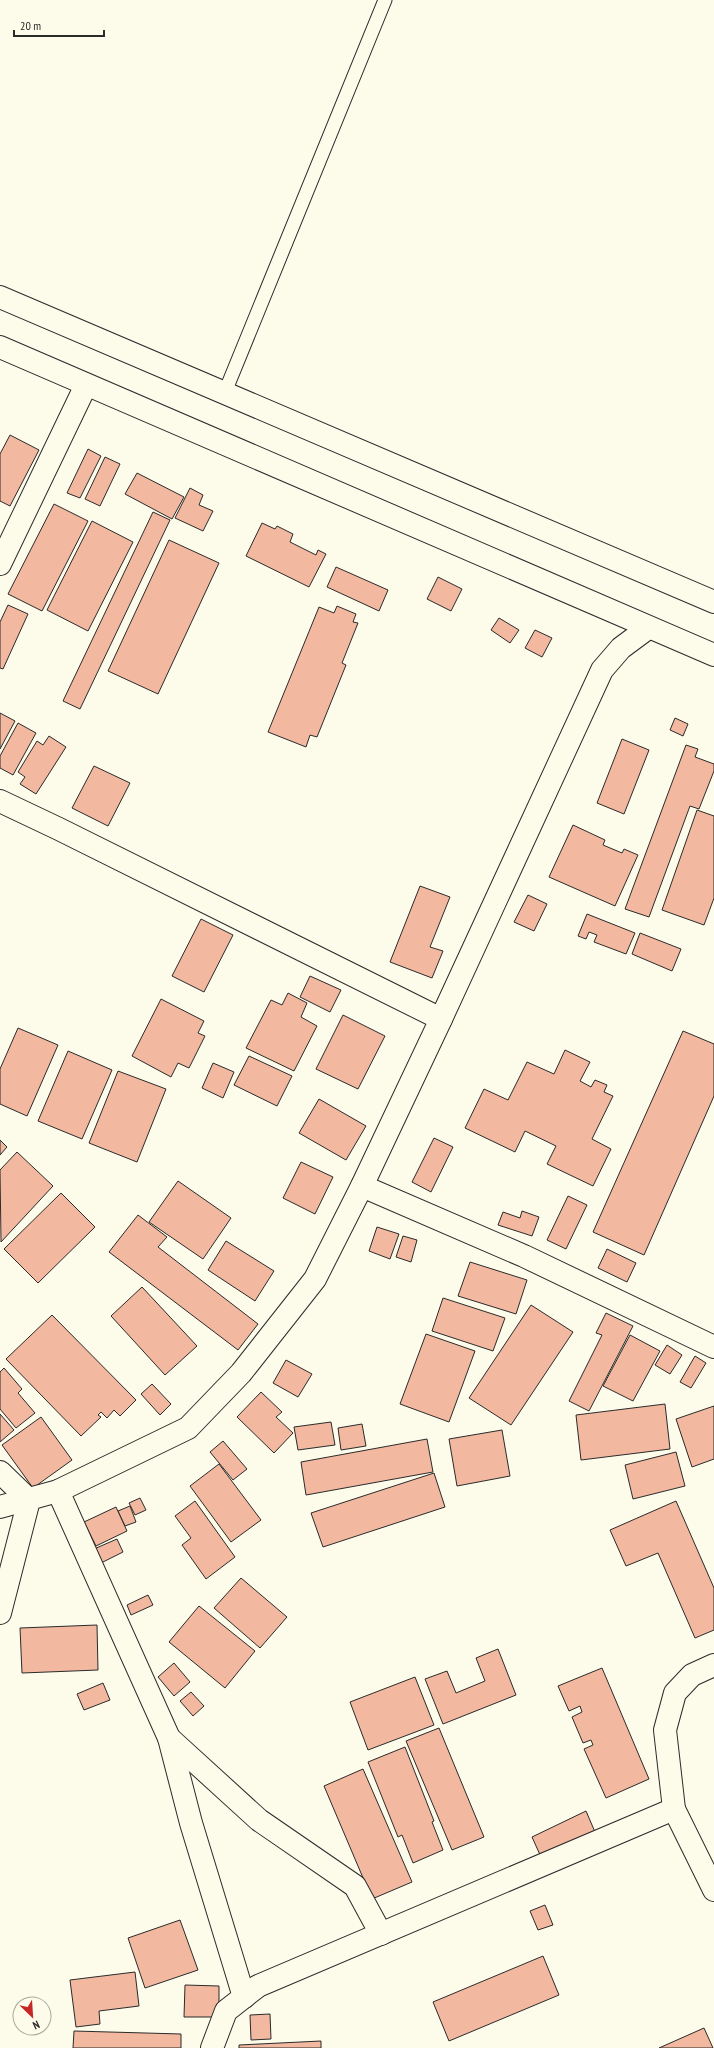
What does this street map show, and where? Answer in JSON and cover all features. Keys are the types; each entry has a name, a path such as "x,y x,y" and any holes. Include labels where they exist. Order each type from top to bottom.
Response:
{"street":[{"path":"0,298 225,392 714,602"},
{"path":"0,347 86,386 714,655"},
{"path":"0,564 86,386"},
{"path":"0,1507 58,1491 188,1428 241,1373 315,1279 362,1186 441,1019 602,670 621,648 648,628"},
{"path":"0,801 66,832 441,1019"},
{"path":"362,1186 524,1256 714,1347"},
{"path":"0,1472 29,1500"},
{"path":"58,1491 169,1738 191,1823 244,1997"},
{"path":"0,1613 29,1500"},
{"path":"714,1665 692,1675 675,1693 665,1730 674,1809 714,1890"},
{"path":"169,1738 259,1820 355,1886 382,1934"},
{"path":"212,2048 226,2011 258,1986 674,1809"}],"lane":[{"path":"225,392 385,0"}],"building":[{"path":"10,435 39,450 10,506 0,501 0,454"},
{"path":"88,449 101,456 80,498 67,493"},
{"path":"105,457 120,464 100,506 85,499"},
{"path":"137,473 184,497 172,519 125,494"},
{"path":"190,488 203,495 199,505 213,511 203,531 175,518"},
{"path":"54,504 88,521 42,611 8,594"},
{"path":"153,512 170,520 80,709 63,701"},
{"path":"92,521 133,542 88,631 47,610"},
{"path":"262,523 275,529 277,526 293,534 290,542 316,555 318,550 326,554 309,587 246,556"},
{"path":"169,540 219,563 158,694 108,671"},
{"path":"336,567 388,590 379,611 327,587"},
{"path":"438,577 462,589 451,611 427,599"},
{"path":"8,605 28,614 3,669 0,668 0,622"},
{"path":"337,606 356,614 353,622 358,623 342,663 346,665 317,737 310,735 306,747 268,732 319,607 334,613"},
{"path":"499,618 519,630 510,643 491,630"},
{"path":"535,630 552,638 542,657 525,648"},
{"path":"0,713 15,721 0,749"},
{"path":"675,718 688,724 683,736 670,730"},
{"path":"18,723 36,733 13,775 0,768 0,756"},
{"path":"49,736 66,747 36,794 20,784 25,777 18,772 37,741 43,745"},
{"path":"622,739 649,750 624,814 597,803"},
{"path":"686,745 698,749 695,757 714,764 714,771 699,809 690,806 649,917 625,909"},
{"path":"94,766 130,783 108,826 72,808"},
{"path":"697,810 714,816 714,898 704,925 662,910"},
{"path":"573,825 605,840 603,845 622,853 624,849 638,855 615,906 549,877"},
{"path":"420,886 450,897 430,947 443,951 432,978 390,962"},
{"path":"528,895 547,904 534,931 514,922"},
{"path":"587,914 635,933 626,954 594,942 597,935 589,932 586,939 578,936"},
{"path":"201,919 233,935 204,992 172,976"},
{"path":"640,933 681,949 672,971 632,954"},
{"path":"310,976 341,990 330,1012 300,997"},
{"path":"288,993 307,1003 301,1017 317,1026 294,1071 246,1048 271,1000 282,1005"},
{"path":"161,999 204,1021 198,1033 205,1036 189,1068 178,1063 171,1077 132,1056"},
{"path":"343,1015 385,1036 358,1089 316,1069"},
{"path":"18,1028 58,1045 27,1116 0,1104 0,1069"},
{"path":"683,1031 714,1044 714,1096 644,1255 593,1232"},
{"path":"565,1050 590,1062 580,1081 591,1087 595,1080 607,1085 604,1092 613,1096 592,1139 611,1149 593,1186 547,1164 556,1146 525,1131 515,1152 465,1128 484,1089 508,1100 527,1062 554,1074"},
{"path":"68,1051 112,1070 82,1139 38,1121"},
{"path":"249,1056 292,1076 277,1106 234,1085"},
{"path":"213,1063 234,1072 223,1098 202,1088"},
{"path":"118,1071 166,1089 137,1162 89,1143"},
{"path":"319,1099 366,1126 346,1160 299,1133"},
{"path":"434,1138 453,1147 431,1192 412,1182"},
{"path":"0,1140 7,1147 0,1155"},
{"path":"17,1152 53,1186 1,1242 0,1170"},
{"path":"301,1162 333,1177 315,1214 283,1198"},
{"path":"178,1181 231,1218 203,1259 149,1222"},
{"path":"61,1193 95,1227 38,1283 4,1249"},
{"path":"568,1196 587,1205 566,1249 547,1240"},
{"path":"522,1211 539,1217 532,1236 498,1225 503,1212 520,1218"},
{"path":"138,1215 167,1237 158,1247 258,1324 238,1350 109,1252"},
{"path":"377,1227 399,1234 390,1259 369,1251"},
{"path":"403,1236 417,1240 411,1262 396,1257"},
{"path":"226,1241 274,1271 255,1301 208,1270"},
{"path":"607,1249 636,1263 627,1282 598,1268"},
{"path":"470,1262 527,1280 516,1314 458,1296"},
{"path":"142,1287 197,1346 165,1375 111,1316"},
{"path":"443,1298 505,1318 493,1351 432,1331"},
{"path":"531,1305 573,1332 511,1425 469,1398"},
{"path":"606,1313 633,1326 589,1411 569,1401 602,1335 596,1333"},
{"path":"52,1315 136,1400 120,1416 114,1410 107,1418 101,1412 98,1415 101,1417 81,1436 6,1359"},
{"path":"426,1334 475,1351 449,1422 400,1404"},
{"path":"630,1335 660,1351 633,1401 603,1386"},
{"path":"667,1345 682,1355 670,1374 655,1365"},
{"path":"695,1356 706,1363 691,1388 680,1382"},
{"path":"286,1360 312,1374 298,1397 273,1383"},
{"path":"4,1368 22,1389 18,1393 35,1413 16,1428 0,1409 0,1372"},
{"path":"152,1384 171,1404 160,1415 141,1394"},
{"path":"261,1392 282,1412 276,1417 293,1433 274,1453 237,1417"},
{"path":"665,1404 670,1449 581,1460 576,1415"},
{"path":"714,1406 714,1459 692,1467 676,1419"},
{"path":"0,1414 14,1430 0,1442"},
{"path":"41,1417 72,1460 33,1488 2,1445"},
{"path":"331,1422 335,1445 298,1450 294,1427"},
{"path":"362,1424 366,1446 341,1450 338,1428"},
{"path":"502,1430 510,1476 457,1486 449,1439"},
{"path":"427,1439 433,1472 306,1495 301,1462"},
{"path":"223,1441 247,1469 233,1480 210,1452"},
{"path":"676,1452 685,1486 633,1499 625,1465"},
{"path":"219,1464 261,1520 231,1542 190,1486"},
{"path":"434,1473 445,1507 323,1547 311,1513"},
{"path":"140,1498 146,1510 135,1515 129,1503"},
{"path":"195,1501 235,1557 206,1579 182,1545 191,1538 175,1516"},
{"path":"676,1501 714,1588 714,1630 695,1638 658,1553 626,1566 610,1530"},
{"path":"130,1506 136,1522 125,1526 118,1511"},
{"path":"116,1507 127,1531 96,1546 84,1522"},
{"path":"117,1539 123,1552 101,1563 94,1549"},
{"path":"241,1578 287,1617 260,1648 214,1608"},
{"path":"148,1595 153,1605 131,1615 127,1605"},
{"path":"199,1606 255,1651 225,1688 169,1642"},
{"path":"97,1625 98,1670 22,1673 20,1628"},
{"path":"498,1649 516,1695 443,1724 425,1679 447,1671 456,1693 485,1681 476,1658"},
{"path":"174,1663 190,1682 174,1696 158,1677"},
{"path":"602,1668 649,1779 606,1798 584,1749 593,1745 591,1740 583,1743 572,1717 582,1712 580,1706 569,1711 558,1686"},
{"path":"415,1677 434,1725 368,1750 350,1702"},
{"path":"103,1683 110,1700 84,1710 77,1694"},
{"path":"191,1692 204,1706 193,1716 180,1701"},
{"path":"439,1728 484,1837 452,1850 406,1741"},
{"path":"405,1747 434,1821 432,1822 443,1850 413,1863 402,1835 398,1837 368,1762"},
{"path":"363,1769 412,1882 372,1899 324,1786"},
{"path":"586,1811 595,1832 541,1857 532,1837"},
{"path":"545,1905 553,1925 538,1930 530,1911"},
{"path":"180,1920 198,1970 145,1988 128,1938"},
{"path":"543,1956 559,1995 449,2041 433,2002"},
{"path":"135,1972 139,2006 99,2011 100,2024 76,2027 70,1980"},
{"path":"185,1985 219,1986 219,2017 184,2017"},
{"path":"270,2014 271,2039 251,2040 250,2015"},
{"path":"704,2028 713,2048 659,2048"},
{"path":"74,2031 181,2034 181,2048 73,2048"},
{"path":"321,2041 321,2048 239,2048 239,2045"}]}
